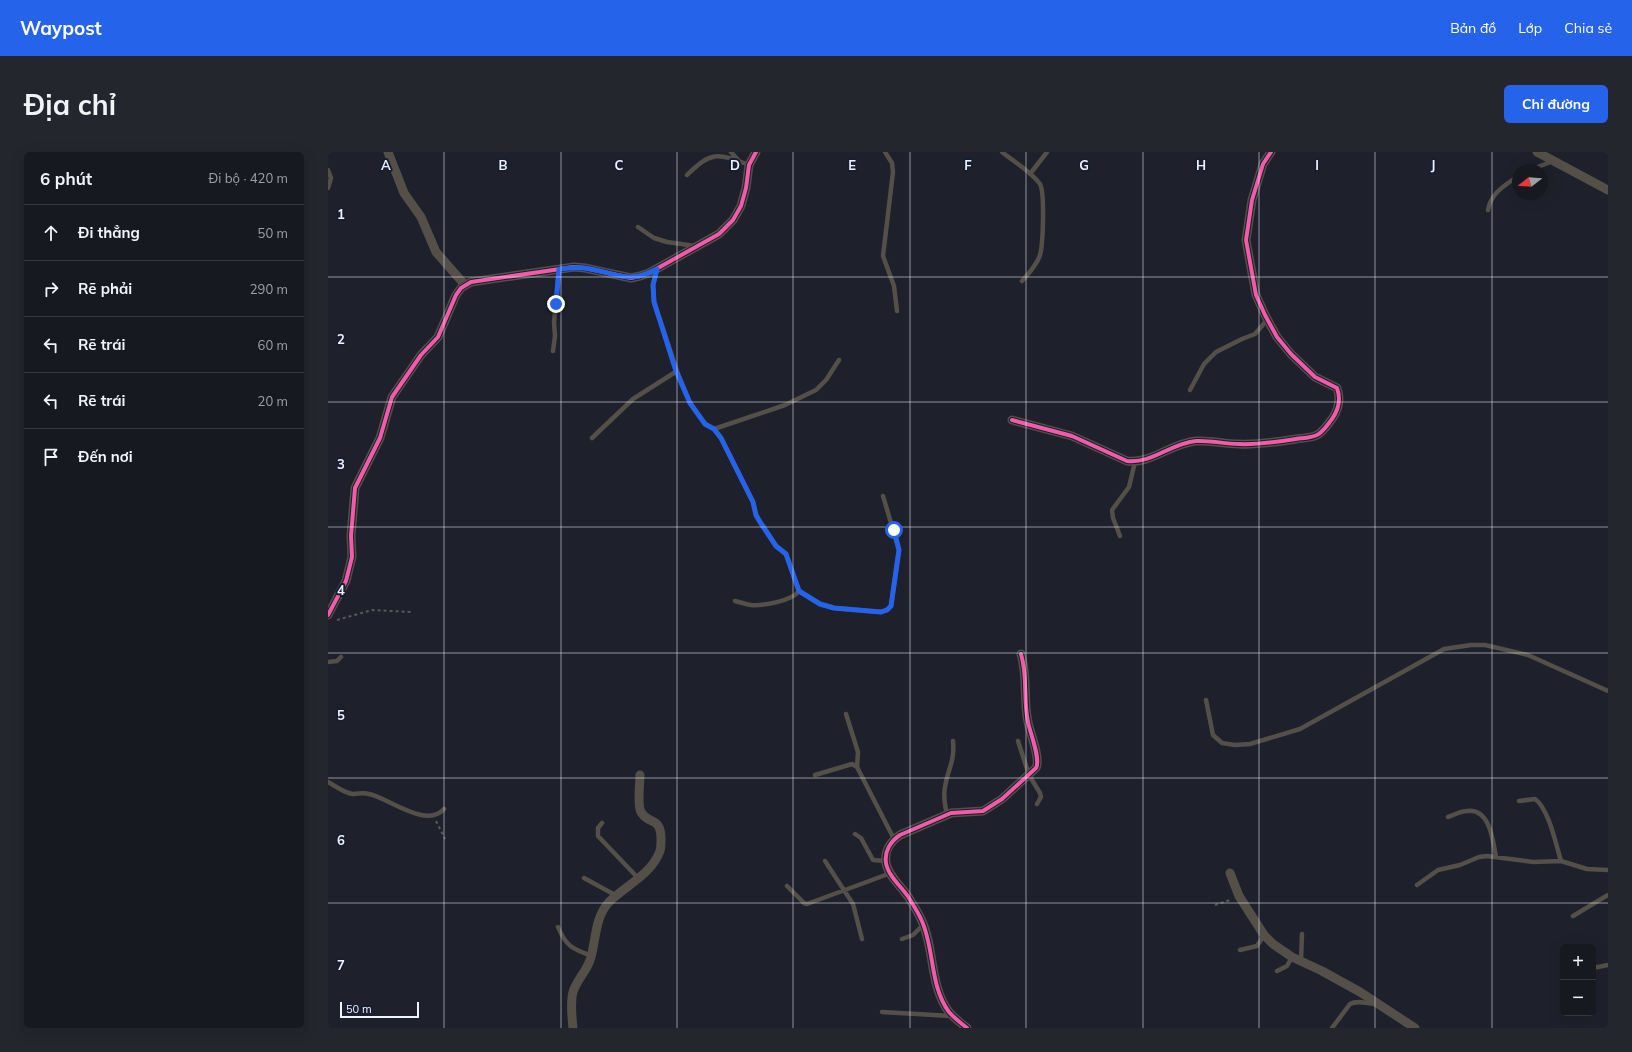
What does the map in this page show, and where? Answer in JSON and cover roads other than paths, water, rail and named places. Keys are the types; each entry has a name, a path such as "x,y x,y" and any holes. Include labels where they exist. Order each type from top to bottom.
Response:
{"street":[{"path":"388,152 401,187 421,217 436,252 466,285"},
{"path":"331,618 346,581 352,557 351,536 355,488 380,438 392,397 421,355 438,337 456,295 471,282 559,269 585,268 631,278 649,273 719,234 733,220 741,206 746,188 748,165 756,152"},
{"path":"1012,420 1072,436 1127,461 1135,462 1144,461 1182,444 1196,441 1260,444 1308,438 1317,435 1322,431 1334,416 1339,406 1340,400 1336,388 1315,377 1291,354 1277,337 1267,320 1256,295 1246,240 1254,193 1262,164 1271,152"},
{"path":"1537,152 1608,190"},
{"path":"967,1028 948,1010 939,992 934,977 928,937 910,899 890,873 885,861 887,850 894,839 900,835 947,815 954,813 983,811 1002,799 1029,775 1037,765 1024,696 1026,673 1021,654"},
{"path":"573,1028 573,990 588,966 592,956 595,933 601,915 608,903 651,867 660,850 661,832 658,825 641,812 639,807 640,775"},
{"path":"1230,873 1239,896 1264,935 1273,944 1292,957 1354,988 1415,1028"}],"lane":[{"path":"731,152 739,161"},
{"path":"885,152 890,158 893,168 883,256 894,286 897,311"},
{"path":"1002,152 1030,174 1041,186 1043,242 1040,256 1034,267 1022,281"},
{"path":"1030,174 1047,152"},
{"path":"687,175 696,163 704,156 711,153 719,153 748,165"},
{"path":"1544,164 1553,160"},
{"path":"328,170 331,178 328,188"},
{"path":"1488,210 1489,201 1494,194 1512,180"},
{"path":"638,227 654,238 667,242 697,246"},
{"path":"553,352 559,269"},
{"path":"657,269 653,285 654,302 676,371 690,403 705,424 714,429 721,438 753,502 756,515 776,546 786,554 799,591 820,604 834,608 881,612 887,610 891,606 899,550 883,496"},
{"path":"1190,390 1204,364 1216,352 1255,334 1267,320"},
{"path":"714,429 785,405 816,390 826,380 839,360"},
{"path":"592,438 629,402 676,371"},
{"path":"1120,536 1113,518 1112,510 1129,487 1135,462"},
{"path":"735,601 751,605 770,603 792,597 799,591"},
{"path":"1206,700 1214,735 1222,743 1234,745 1250,744 1300,729 1444,649 1471,645 1484,645 1528,655 1608,691"},
{"path":"328,662 338,661 341,657"},
{"path":"846,714 858,752 857,767 894,839"},
{"path":"947,815 944,796 945,785 953,764 953,740"},
{"path":"1018,741 1029,775 1040,793 1037,804"},
{"path":"815,775 852,764 857,767"},
{"path":"328,782 352,794 369,794 406,810 422,815 439,814 444,809"},
{"path":"1519,801 1535,799 1539,803 1547,817 1561,861"},
{"path":"1448,817 1466,811 1472,811 1483,817 1490,828 1496,857"},
{"path":"602,823 598,828 598,836 638,878"},
{"path":"855,834 861,838 874,860 885,861"},
{"path":"1417,885 1438,870 1460,865 1479,857 1496,857 1533,862 1561,861 1587,869 1608,870"},
{"path":"825,861 853,904 862,939"},
{"path":"787,886 804,903 808,904 890,873"},
{"path":"584,878 617,896"},
{"path":"1573,916 1608,895"},
{"path":"902,939 913,935 923,925"},
{"path":"558,927 568,945 578,951 592,956"},
{"path":"1301,961 1302,934"},
{"path":"1240,950 1257,946 1264,935"},
{"path":"1277,971 1287,966 1292,957"},
{"path":"1596,967 1608,965"},
{"path":"1332,1028 1350,1004 1354,1002 1379,1005"},
{"path":"882,1012 953,1016"}]}
